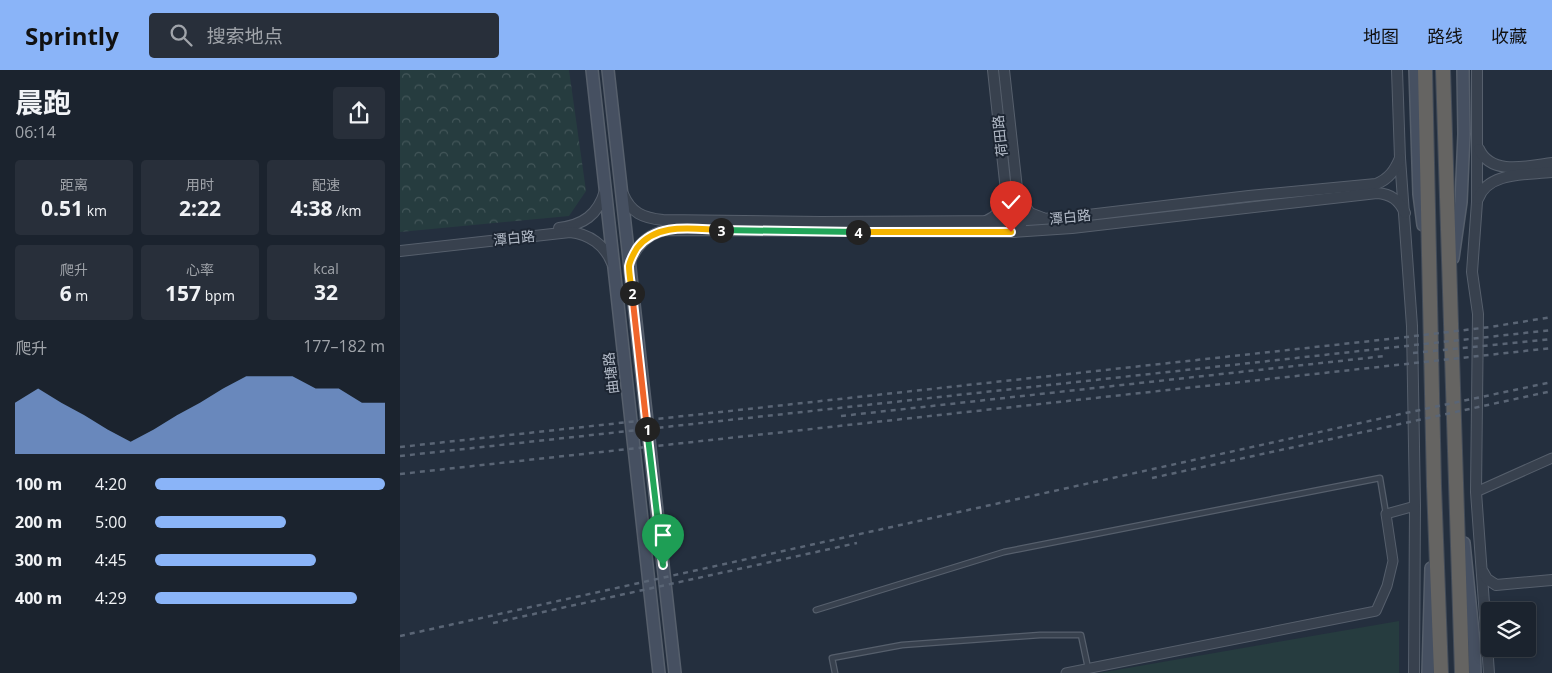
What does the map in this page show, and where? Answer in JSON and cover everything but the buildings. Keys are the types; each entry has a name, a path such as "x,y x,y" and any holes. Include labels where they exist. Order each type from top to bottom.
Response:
{"highway":[{"path":"1426,70 1434,486 1441,673"},
{"path":"1443,70 1462,673"}],"main road":[{"name":"曲塘路","path":"592,70 659,673"},
{"path":"608,70 675,673"},
{"path":"1415,70 1419,194 1430,274"},
{"path":"1450,277 1461,202 1464,134 1463,70"},
{"path":"1456,478 1470,602 1475,673"},
{"path":"1428,673 1434,486"}],"street":[{"name":"荷田路","path":"993,70 1010,227"},
{"name":"荷田路","path":"1004,70 1022,226"},
{"path":"1397,70 1400,158 1412,326 1415,506 1414,673"},
{"path":"1477,70 1477,202 1472,272 1478,314 1476,492 1485,602"},
{"path":"1478,148 1482,156 1495,165 1516,167 1552,163"},
{"name":"潭白路","path":"1022,226 1049,219 1249,196 1376,184 1384,181 1392,173 1400,158"},
{"path":"1477,202 1485,187 1499,178 1552,172"},
{"name":"潭白路","path":"621,189 628,206 635,212 643,217 663,220 980,222 1010,227"},
{"name":"潭白路","path":"400,245 578,224 591,215 602,201 605,191"},
{"path":"980,222 999,213 1005,203 1006,191"},
{"name":"潭白路","path":"629,264 634,253 646,238 656,232 666,230 1022,226 1072,228 1377,193 1386,194 1394,198 1405,213"},
{"path":"1018,194 1021,202 1030,213 1040,218 1049,219"},
{"name":"潭白路","path":"400,251 570,232 577,233 600,245 613,267"},
{"path":"1476,492 1552,458"},
{"path":"1066,673 1376,611 1387,586 1393,561 1386,514 1415,506"},
{"path":"1483,572 1487,579 1496,585 1552,582"},
{"path":"1485,602 1497,590 1552,582"},
{"path":"1488,657 1489,673"}],"lane":[{"path":"816,610 1004,552 1380,478 1386,514"},
{"path":"834,673 832,658 902,645 1040,635 1081,635 1088,668"}],"green space":[{"path":"400,70 569,70 586,191 569,216 400,232"},
{"path":"1399,621 1399,673 1099,673"}],"railway":[{"path":"400,447 1398,338 1490,327 1552,317"},
{"path":"400,456 1552,330"},
{"path":"1413,353 1552,339"},
{"path":"400,474 1552,348"},
{"path":"841,416 1385,356"},
{"path":"400,636 1552,382"},
{"path":"1152,478 1552,391"},
{"path":"493,623 857,543"}],"route":[{"path":"663,565 629,264 634,253 646,238 656,232 678,229 820,232 1011,232"}]}
